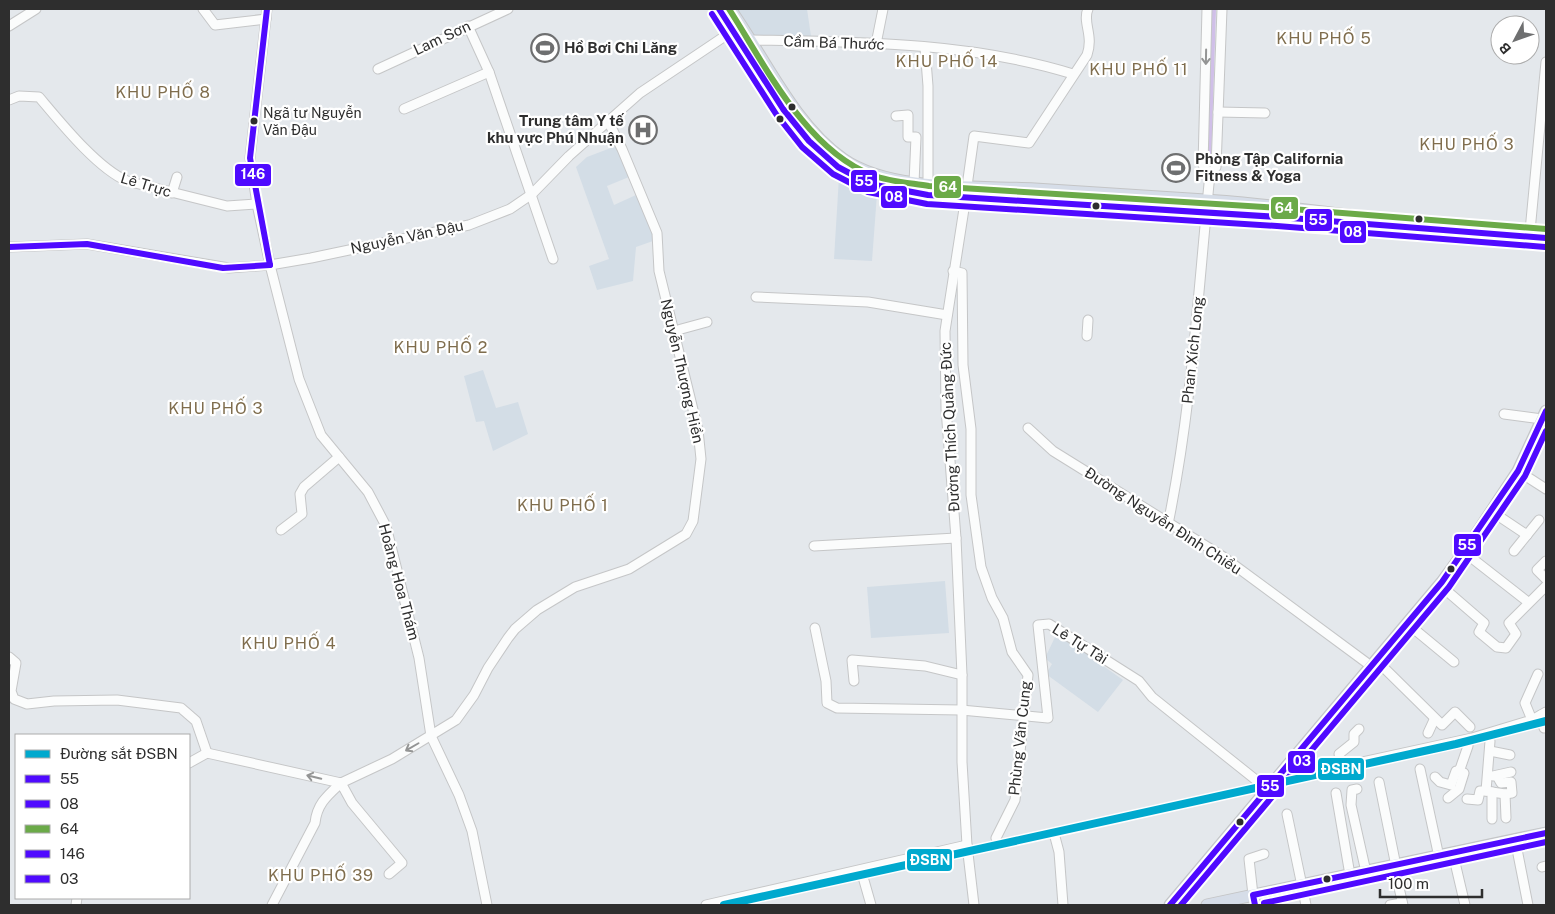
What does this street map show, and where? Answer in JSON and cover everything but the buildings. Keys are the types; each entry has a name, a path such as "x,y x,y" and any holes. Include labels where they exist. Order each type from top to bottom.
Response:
{"main road":[{"path":"719,9 738,27"},
{"path":"730,9 748,43 792,105 829,149 859,169 877,176 967,191 1206,212 1546,238"},
{"path":"748,43 783,109 809,141 838,167 870,184 928,195 967,191 1208,200 1375,218 1546,232"},
{"path":"1170,905 1440,585 1518,471 1544,420"},
{"path":"1206,905 1254,900 1302,886 1546,833"}],"street":[{"path":"9,26 36,9"},
{"path":"203,9 215,25 266,19"},
{"name":"Hoàng Hoa Thám","path":"266,9 250,158 257,204 270,265 299,378 321,435 368,492 386,526 419,658 431,736 459,795 472,830 487,905"},
{"name":"Lam Sơn","path":"378,69 508,9"},
{"path":"876,44 883,9"},
{"path":"1072,74 1087,55 1091,43 1086,15 1088,9"},
{"name":"Phan Xích Long","path":"1207,9 1203,165 1210,174"},
{"name":"Phan Xích Long","path":"1168,524 1178,474 1195,349 1210,174 1216,167 1222,9"},
{"path":"468,26 489,72 553,259"},
{"name":"Nguyễn Văn Đậu","path":"9,247 87,244 224,268 270,265 469,225 510,208 532,194 569,156 655,81 738,27"},
{"name":"Cầm Bá Thước","path":"748,43 876,44 972,52 1036,63 1072,74"},
{"path":"925,48 928,86 928,185"},
{"path":"1530,231 1546,62"},
{"path":"404,109 489,72"},
{"name":"Đường Thích Quảng Đức","path":"962,675 956,538 946,409 946,328 948,302 967,191 974,136 1029,143 1072,74"},
{"name":"Lê Trực","path":"9,100 19,96 39,97 61,123 112,174 127,181 227,206 257,204"},
{"path":"1218,112 1265,113"},
{"path":"896,116 908,115 908,137 916,137 914,183"},
{"name":"Nguyễn Thượng Hiền","path":"272,905 315,823 316,809 322,800 340,783 392,759 456,720 474,695 488,668 508,638 515,629 537,610 575,587 629,569 686,534 693,521 700,459 698,430 659,271 657,233 622,148 608,121"},
{"path":"172,193 176,177"},
{"name":"Phùng Văn Cung","path":"953,272 962,273 962,365 971,429 971,495 981,567 992,598 1003,618 1012,652 1028,675 1014,800 996,838"},
{"path":"756,297 868,302 947,315"},
{"path":"948,302 961,304"},
{"path":"1086,336 1088,320"},
{"path":"674,331 707,322"},
{"path":"946,328 961,330"},
{"path":"1504,414 1544,420"},
{"name":"Đường Nguyễn Đình Chiểu","path":"1028,428 1053,451 1222,556 1373,663 1434,720"},
{"path":"281,530 302,514 300,494 304,487 339,457"},
{"path":"1518,471 1546,489"},
{"path":"1491,511 1527,535"},
{"path":"1514,551 1539,520"},
{"path":"814,546 956,538"},
{"path":"1464,552 1528,602"},
{"path":"1546,561 1538,570 1546,579"},
{"path":"1440,585 1484,623 1479,632 1496,647 1506,648 1516,634 1508,623 1546,586"},
{"name":"Lê Tự Tài","path":"816,628 826,681 827,703 837,708 961,710 1048,718 1038,625 1049,624 1139,682 1152,696 1261,784"},
{"path":"1408,624 1454,662"},
{"path":"9,657 16,663 11,691 14,698 27,704 54,701 117,700 181,708 196,721 207,753"},
{"path":"854,681 852,660 925,666 962,675 962,762 967,845 974,905"},
{"path":"1538,674 1525,703 1540,716 1544,728"},
{"path":"1428,733 1434,720 1442,725 1455,712 1470,727"},
{"path":"1286,766 1298,776 1470,742 1540,716"},
{"path":"1339,754 1354,742 1354,734 1359,729"},
{"path":"1490,741 1487,776 1492,818"},
{"path":"1435,777 1440,782 1451,784 1456,772 1459,772 1470,742"},
{"path":"1490,751 1510,755"},
{"path":"190,762 207,753 340,783 352,804 402,863 389,874"},
{"path":"1420,769 1439,857"},
{"path":"1448,798 1459,789 1464,774 1459,772"},
{"path":"1487,776 1497,776 1500,773 1511,772"},
{"path":"1467,799 1478,800 1480,791 1512,793 1511,782 1500,783 1497,776"},
{"path":"1378,782 1402,904 1390,905"},
{"path":"1357,789 1352,790 1351,804 1366,872"},
{"path":"1336,793 1350,875"},
{"path":"1505,794 1506,818"},
{"path":"1287,814 1306,905"},
{"path":"1055,837 1059,852 1063,905"},
{"path":"1515,839 1528,905"},
{"path":"706,905 777,893 967,845"},
{"path":"1254,900 1249,859 1264,854"},
{"path":"1453,854 1465,905"},
{"path":"863,877 871,905"}],"shaded area":[{"path":"737,9 807,9 811,36 755,36"},
{"path":"1209,9 1216,9 1211,165 1207,167"},
{"path":"616,146 629,177 607,186 614,205 636,195 652,232 653,241 636,247 633,281 597,290 589,266 609,259 576,167 587,157"},
{"path":"839,177 877,194 872,261 834,259"},
{"path":"483,370 496,408 518,402 528,434 493,451 484,421 476,422 464,376"},
{"path":"945,581 949,633 871,638 867,587"},
{"path":"1057,633 1123,680 1098,712 1046,674 1052,664 1045,658"}],"rail line":[{"name":"ĐSBN","path":"724,905 1456,744 1546,721"}],"transit line":[{"name":"146","path":"267,9 250,158 270,265"},
{"name":"55","path":"719,9 783,109 809,141 838,167 870,184 928,195 1278,217 1546,238"},
{"name":"64","path":"729,9 773,80 807,126 848,163 872,175 893,181 929,186 1279,208 1546,229"},
{"name":"08","path":"712,14 776,114 802,147 833,174 868,192 927,204 1277,226 1545,247"},
{"name":"146","path":"9,247 87,244 223,268 270,265"},
{"name":"55","path":"1170,905 1442,582 1518,471 1546,411"},
{"name":"03","path":"1181,905 1449,587 1525,476 1546,431"},
{"name":"55","path":"1255,905 1253,895 1546,833"},
{"name":"03","path":"1264,903 1546,842"}],"place":[{"name":"Hồ Bơi Chi Lăng","path":"545,48"},
{"name":"Ngã tư Nguyễn Văn Đậu","path":"254,121"},
{"name":"Trung tâm Y tế khu vực Phú Nhuận","path":"643,130"},
{"name":"Phòng Tập California Fitness & Yoga","path":"1176,168"}],"district":[{"name":"KHU PHỐ 5","path":"1324,38"},
{"name":"KHU PHỐ 14","path":"947,61"},
{"name":"KHU PHỐ 11","path":"1139,69"},
{"name":"KHU PHỐ 8","path":"163,92"},
{"name":"KHU PHỐ 3","path":"1467,144"},
{"name":"KHU PHỐ 2","path":"441,347"},
{"name":"KHU PHỐ 3","path":"216,408"},
{"name":"KHU PHỐ 1","path":"563,505"},
{"name":"KHU PHỐ 4","path":"289,643"},
{"name":"KHU PHỐ 39","path":"321,875"}]}
